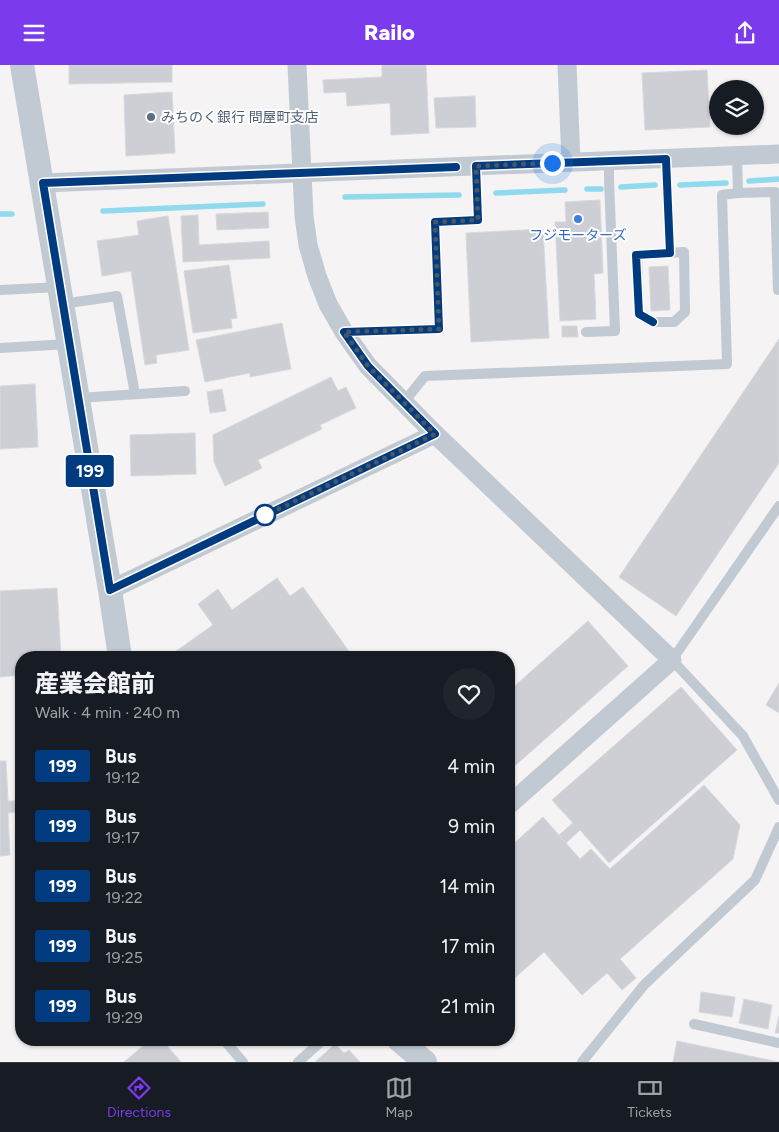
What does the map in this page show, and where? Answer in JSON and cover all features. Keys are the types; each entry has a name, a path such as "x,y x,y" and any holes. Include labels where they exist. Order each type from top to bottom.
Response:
{"street":[{"path":"22,65 119,651"},
{"path":"297,65 304,216 308,245 328,304 344,332 368,366 435,434 672,660 515,800"},
{"path":"567,65 571,162"},
{"path":"43,183 779,153"},
{"path":"110,590 435,434"},
{"path":"406,1046 425,1062"}],"lane":[{"path":"737,155 738,193"},
{"path":"666,159 670,253"},
{"path":"586,332 615,331 609,161"},
{"path":"344,332 439,329 435,222 478,220 476,166"},
{"path":"404,402 425,376 728,365 722,195 775,192 778,290"},
{"path":"684,252 684,312 674,322 653,322 639,314 636,255 670,253 684,252"},
{"path":"0,290 61,295 117,296 135,394"},
{"path":"0,348 69,345"},
{"path":"78,398 185,391"},
{"path":"779,506 672,660 743,736 779,800"},
{"path":"582,1062 644,985 755,880 779,827"},
{"path":"694,1024 779,1043"},
{"path":"229,1046 244,1062"},
{"path":"298,1062 316,1046"}],"building":[{"path":"69,65 172,65 172,82 69,84"},
{"path":"382,65 426,65 429,133 391,135 390,103 347,106 346,92 324,93 323,80 382,77"},
{"path":"707,70 709,127 645,130 642,73"},
{"path":"172,92 175,153 126,156 124,95"},
{"path":"475,96 476,127 436,128 434,98"},
{"path":"600,200 603,273 594,274 596,319 560,321 555,222 566,222 565,202"},
{"path":"268,212 269,228 217,230 216,214"},
{"path":"198,215 199,245 269,241 270,258 183,262 181,216"},
{"path":"168,216 189,350 156,355 157,363 145,365 131,271 102,276 97,241 139,235 137,221"},
{"path":"543,229 549,338 471,342 466,233"},
{"path":"229,265 237,318 231,319 232,328 193,333 184,271"},
{"path":"668,266 670,310 651,311 649,267"},
{"path":"282,323 291,369 250,377 250,373 205,382 196,340"},
{"path":"562,326 577,326 578,337 562,337"},
{"path":"779,339 779,463 676,616 619,577"},
{"path":"331,377 338,391 346,387 356,408 320,425 322,429 258,460 262,468 225,486 214,462 213,435"},
{"path":"35,384 38,447 0,449 0,386"},
{"path":"222,389 226,411 210,413 207,392"},
{"path":"195,433 196,474 131,476 130,435"},
{"path":"277,578 290,596 303,587 349,651 176,651 213,625 198,604 218,589 232,610"},
{"path":"57,588 61,651 15,651 15,676 0,677 0,591"},
{"path":"588,621 628,666 515,766 515,686"},
{"path":"779,683 779,713 766,705"},
{"path":"681,687 737,750 609,863 580,830 566,843 559,835 573,823 552,800"},
{"path":"0,761 6,761 8,801 15,801 15,812 8,813 10,855 0,856"},
{"path":"704,785 740,825 733,859 620,959 636,978 622,990 607,973 582,995 544,952 515,978 515,843 543,817 580,859 591,849 610,869"},
{"path":"701,992 735,997 732,1017 699,1012"},
{"path":"744,999 772,1005 768,1029 739,1023"},
{"path":"779,1016 779,1033 775,1033"},
{"path":"677,1041 779,1062 673,1062"},
{"path":"143,1046 167,1046 181,1062 124,1062"},
{"path":"333,1046 337,1046 344,1053 349,1050 360,1062 315,1062"}],"waterway":[{"path":"749,181 779,179"},
{"path":"680,185 726,183"},
{"path":"621,187 655,185"},
{"path":"587,189 601,189"},
{"path":"496,193 565,190"},
{"path":"345,197 459,195"},
{"path":"103,211 263,204"},
{"path":"0,214 12,214"}],"bus line":[{"name":"199","path":"456,167 43,183 110,590 435,434 368,366 344,332 439,329 435,222 478,220 476,166 666,159 670,253 636,255 639,314 653,322"}],"place":[{"name":"みちのく銀行 問屋町支店","path":"151,117"},
{"name":"フジモーターズ","path":"578,219"}],"route":[{"path":"265,515 435,434 368,366 344,332 439,329 435,222 478,220 476,166 552,163"}]}
